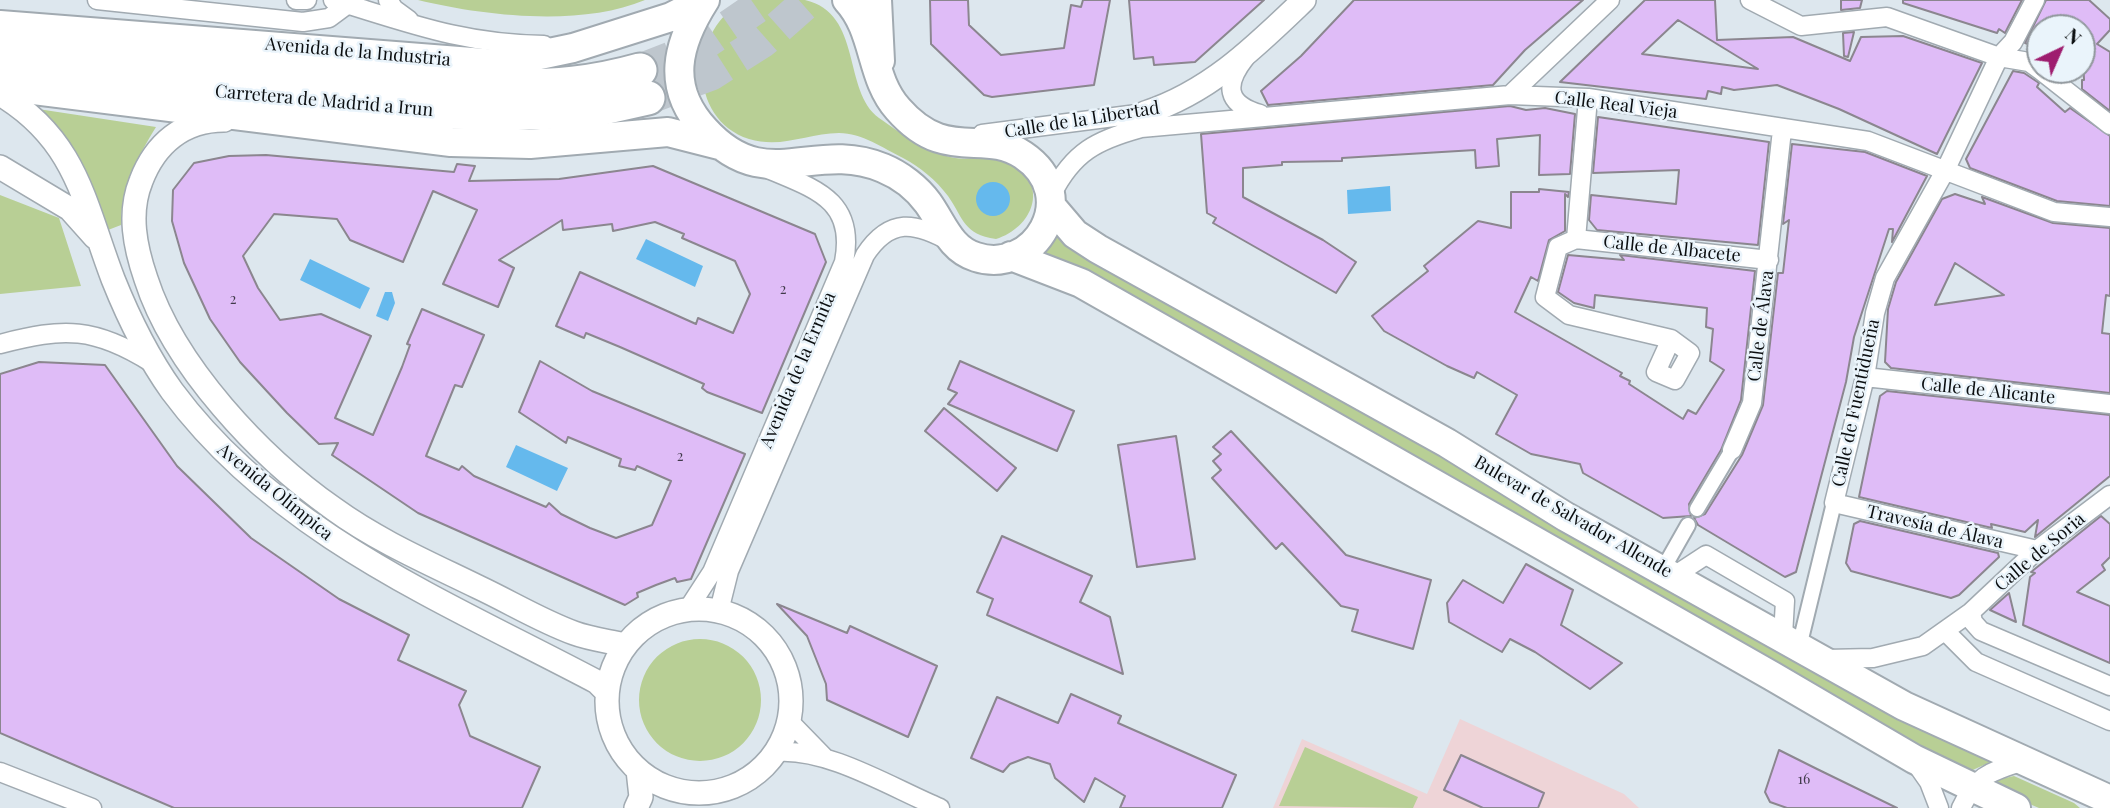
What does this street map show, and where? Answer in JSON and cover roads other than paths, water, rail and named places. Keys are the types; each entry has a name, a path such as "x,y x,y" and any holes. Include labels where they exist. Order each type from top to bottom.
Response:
{"highway":[{"name":"Carretera de Madrid a Irun","path":"0,43 505,86 555,87 594,83 644,85 590,111 503,114 427,111 0,70"}],"main road":[{"name":"Avenida de la Industria","path":"0,25 497,64 541,57 671,17 705,0"},
{"path":"705,0 683,38 679,78 691,111 704,130 722,146"},
{"path":"847,0 864,26 881,80 896,107 908,120"},
{"path":"878,0 881,80"},
{"path":"0,86 451,142 555,143 668,132 722,146 759,165 780,166 836,157 885,169 919,192 954,244 978,258 1010,256 1081,283 1772,676 1913,760 1966,798 2016,808"},
{"name":"Bulevar de Salvador Allende","path":"908,120 921,131 946,142 997,146 1022,154 1042,173 1052,201 1075,234 1098,249 1447,443 1548,507 1669,572 1904,706 2024,761 2098,800"},
{"path":"1010,256 1040,235 1052,201"}],"street":[{"path":"97,0 303,22 329,18 345,2 424,30 473,41 509,44 593,40"},
{"path":"296,0 307,0"},
{"path":"388,0 394,9 424,30"},
{"name":"Calle de la Libertad","path":"908,120 926,128 969,135 1031,130 1145,113 1194,94 1252,50 1304,0"},
{"path":"1510,95 1610,0"},
{"path":"1750,0 1801,26 1887,17 1999,57 2026,62"},
{"name":"Calle de Fuentidueña","path":"1801,647 1865,377 1875,313 1885,278 1945,171 1999,57 2013,42 2035,0"},
{"path":"1252,50 1236,70 1230,87 1233,98 1244,110 1267,116"},
{"path":"2058,84 2110,125"},
{"name":"Avenida Olímpica","path":"0,94 34,121 57,146 77,176 132,325 153,363 223,453 317,530 384,572 597,682 607,692"},
{"name":"Calle Real Vieja","path":"1052,201 1076,157 1112,135 1156,125 1510,95 1588,98 1782,130 1868,141 2054,212 2110,217"},
{"path":"1588,98 1576,239 1558,247 1545,297 1575,318 1671,339"},
{"name":"Avenida Olímpica","path":"266,120 194,124 158,148 139,185 133,212 134,232 142,269 167,330 210,393 245,431 333,509 398,548 575,633 625,645"},
{"name":"Calle de Álava","path":"1697,509 1732,450 1752,403 1782,130"},
{"name":"Avenida de la Ermita","path":"688,610 717,560 844,262 847,244 842,220 824,194 759,165"},
{"path":"0,167 70,209 103,248"},
{"name":"Avenida de la Ermita","path":"719,611 729,571 865,255 882,235 902,225 929,231 954,244"},
{"name":"Calle de Albacete","path":"1576,239 1769,260"},
{"path":"0,344 46,332 95,335 120,342 153,363"},
{"name":"Calle de Alicante","path":"1865,377 2110,404"},
{"name":"Calle de Soria","path":"1801,647 1873,658 1923,646 1971,612 2037,550 2110,495"},
{"name":"Travesía de Álava","path":"1834,503 2037,550"},
{"path":"1669,572 1688,525"},
{"path":"688,610 719,611 752,626 777,652 790,685 789,721 776,752 752,777 720,792 677,800 638,771 618,746 608,719 607,692 613,667 625,645 643,628 667,614 688,610"},
{"path":"1971,612 1973,622 1981,631 2110,686"},
{"path":"1946,632 1976,662 2110,721"},
{"path":"789,721 825,758"},
{"path":"776,752 793,751 825,758 940,808"},
{"path":"1913,760 1929,782 1939,808"},
{"path":"1966,798 1986,774 2024,761"},
{"path":"636,808 641,797 638,771"},
{"path":"0,772 92,808"}],"water":[{"path":"993,182 1005,187 1010,199 1005,211 993,216 981,211 976,199 981,187"},
{"path":"1390,186 1391,211 1348,214 1347,190"},
{"path":"646,239 703,266 695,287 636,259"},
{"path":"310,259 370,288 360,309 300,280"},
{"path":"385,292 392,292 395,303 388,321 376,316"},
{"path":"516,445 568,468 557,491 506,467"}],"tunnel":[{"path":"640,70 699,47 767,0"},
{"path":"648,98 711,74 763,41 809,0"}]}
